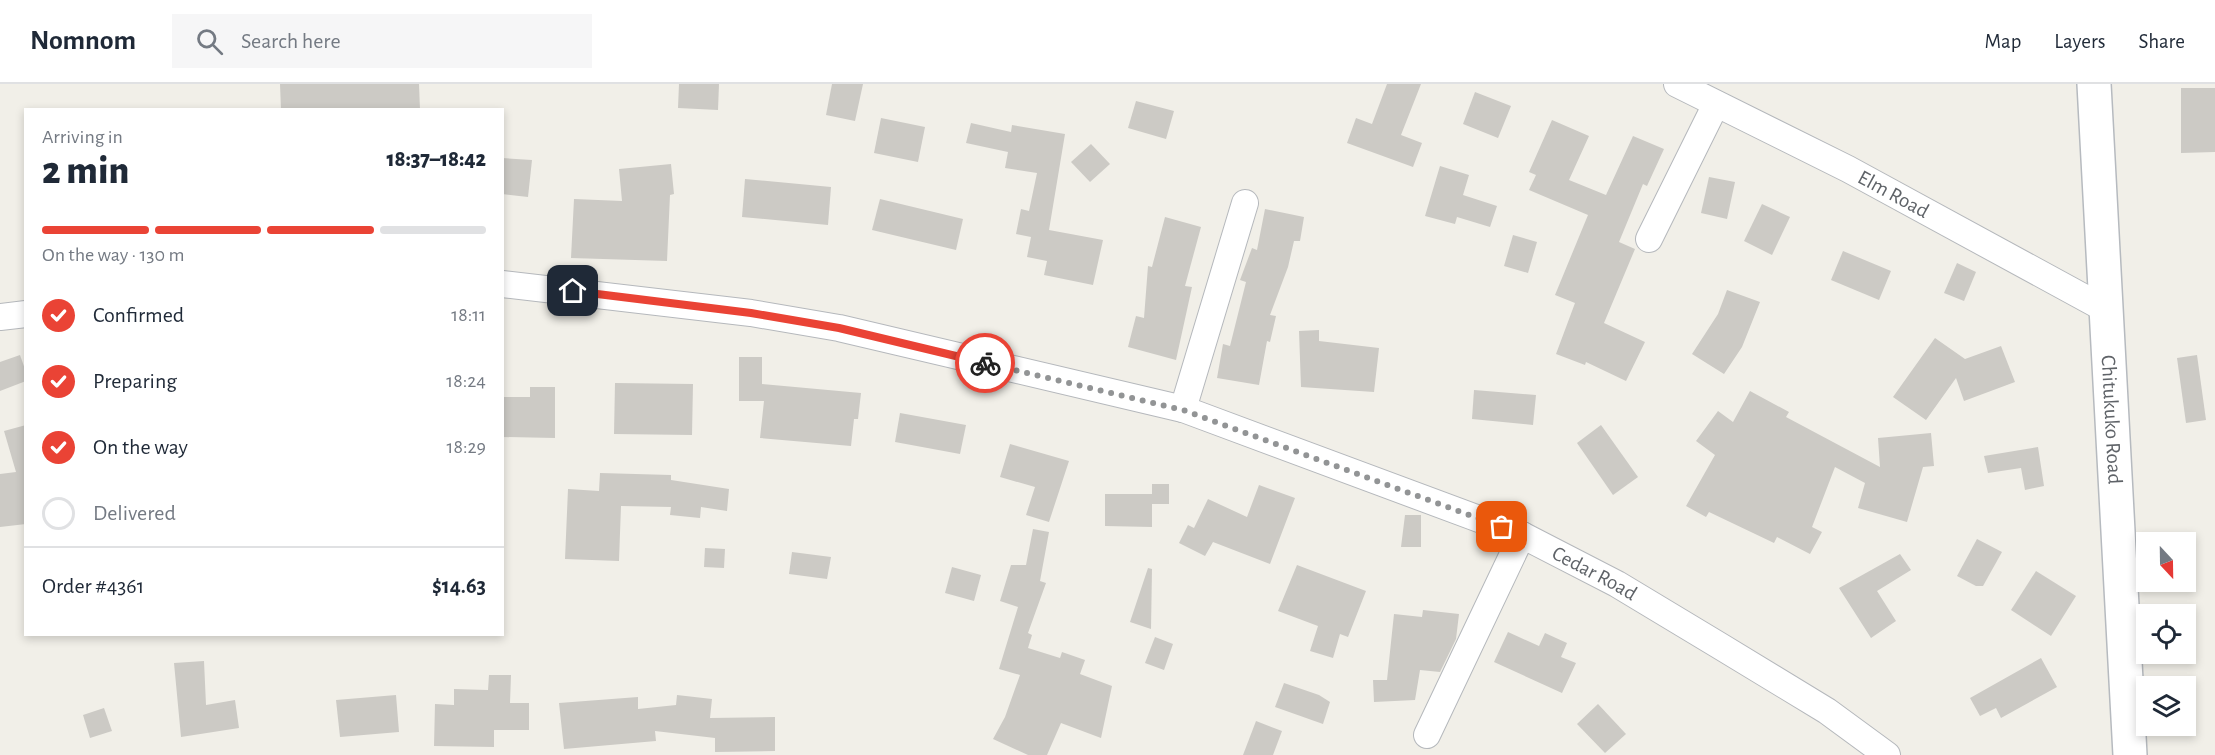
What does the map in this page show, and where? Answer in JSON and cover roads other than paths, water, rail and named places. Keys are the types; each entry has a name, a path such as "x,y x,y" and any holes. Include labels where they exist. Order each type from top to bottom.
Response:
{"street":[{"name":"Elm Road","path":"1677,84 1848,169 2107,310"},
{"name":"Chitukuko Road","path":"2094,84 2130,755"},
{"path":"1649,239 1716,104"},
{"path":"1183,410 1245,203"},
{"name":"Cedar Road","path":"504,284 718,309 839,328 1183,410 1522,535 1617,584 1720,645 1827,711 1887,755"},
{"path":"0,317 24,314"},
{"path":"1427,735 1522,535"}]}
